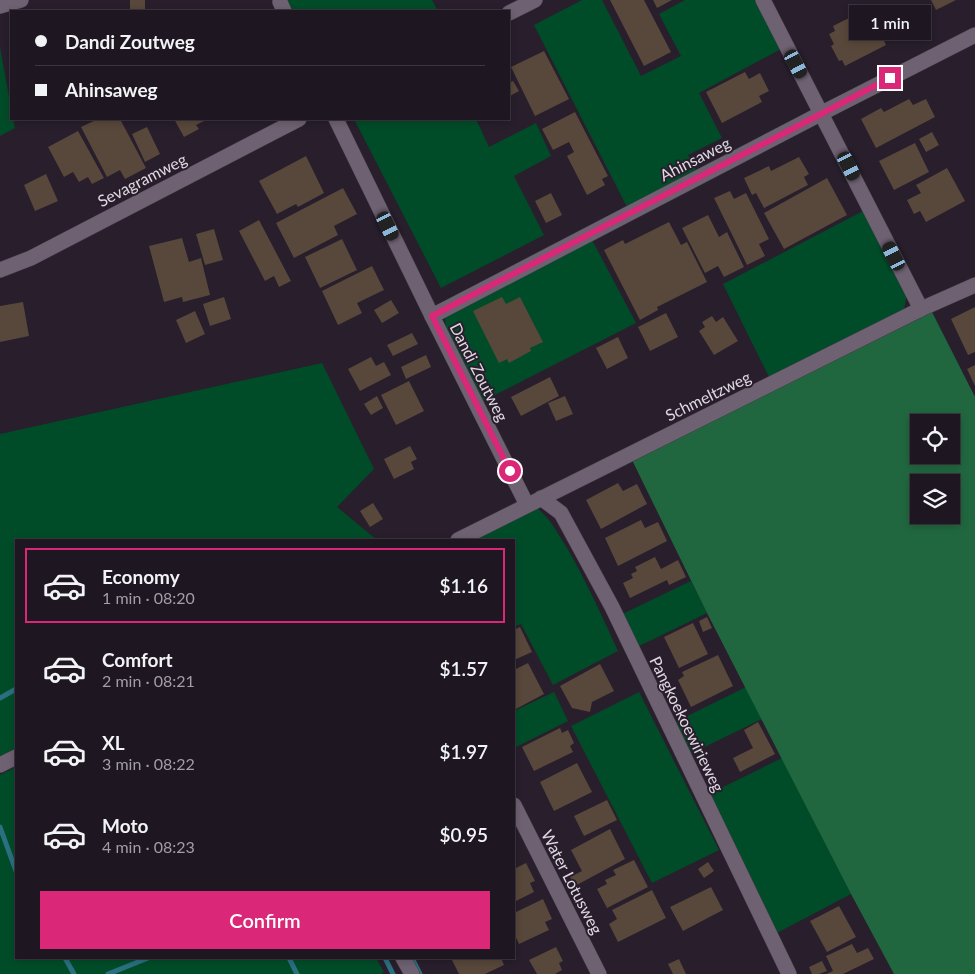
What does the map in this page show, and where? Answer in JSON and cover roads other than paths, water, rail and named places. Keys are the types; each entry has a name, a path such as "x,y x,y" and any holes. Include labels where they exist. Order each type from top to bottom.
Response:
{"street":[{"path":"0,6 21,0"},
{"path":"510,12 535,0"},
{"path":"763,0 921,309"},
{"name":"Ahinsaweg","path":"432,316 975,35"},
{"name":"Sevagramweg","path":"0,270 30,258 297,120"},
{"name":"Dandi Zoutweg","path":"336,120 527,505"},
{"name":"Schmeltzweg","path":"460,539 921,309 975,285"},
{"name":"Pangkoekoewirieweg","path":"541,498 562,513 612,607 788,974"},
{"path":"0,765 15,758"},
{"name":"Water Lotusweg","path":"515,807 599,974"},
{"path":"404,959 412,974"}],"waterway":[{"path":"0,698 15,690"},
{"path":"0,827 15,868"},
{"path":"66,959 74,974"},
{"path":"108,974 146,959"},
{"path":"290,959 297,974"},
{"path":"386,959 393,974"},
{"path":"412,959 420,974"}]}
